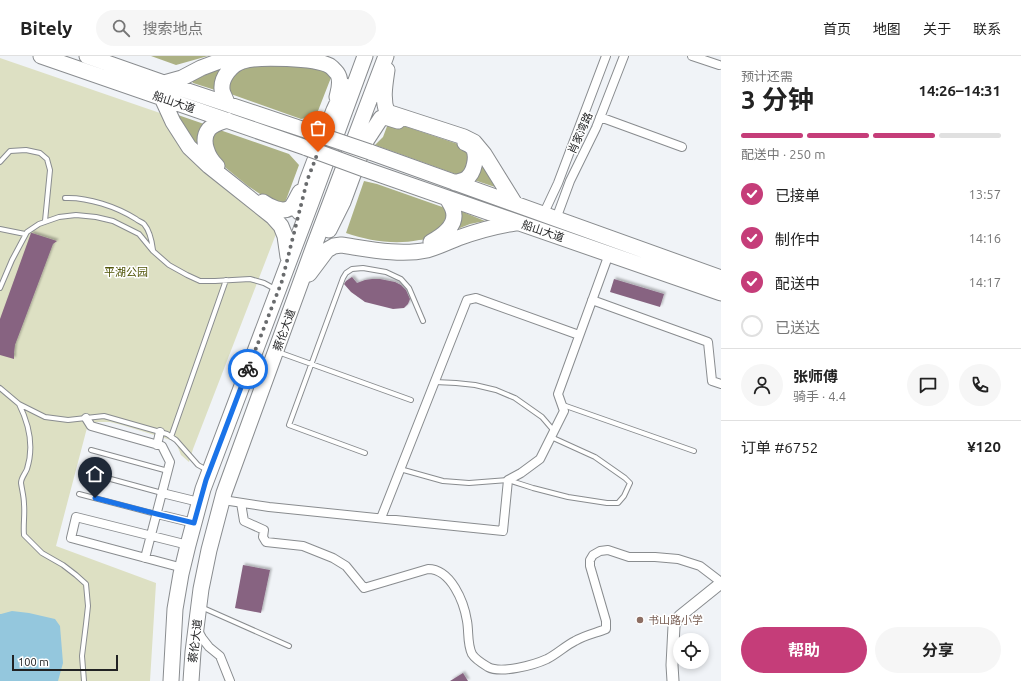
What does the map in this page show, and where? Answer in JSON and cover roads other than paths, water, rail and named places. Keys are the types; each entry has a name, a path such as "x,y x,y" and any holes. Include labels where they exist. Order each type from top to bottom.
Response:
{"highway":[{"name":"船山大道","path":"41,56 721,293"},
{"name":"船山大道","path":"87,56 312,132 367,148 455,183 721,278"},
{"path":"164,83 182,78 201,68 233,56"},
{"path":"306,56 332,56"},
{"name":"蔡伦大道","path":"280,285 307,181 334,110 358,56"},
{"name":"蔡伦大道","path":"171,681 175,609 188,545 199,502 209,471 365,56"},
{"path":"227,103 222,89 224,78 236,64 262,58 287,59 316,62 331,67 338,74 340,83 334,110"},
{"path":"367,148 370,129 388,58"},
{"path":"388,58 384,99 387,112 464,137 474,142 484,154 515,204"},
{"name":"蔡伦大道","path":"191,681 196,627 208,550 223,500 319,232 388,58"},
{"path":"162,98 173,122 189,147 209,166 274,217 281,226 285,236 288,257"},
{"path":"291,310 343,202 381,118 385,117 467,144 472,147 474,152 474,163 472,171 466,179 455,183"},
{"path":"227,120 214,125 209,129 205,145 208,155 215,164 266,205 280,210 290,208 307,181"},
{"path":"343,202 336,231 339,237 359,243 396,248 430,243 448,230 454,218 453,209 447,198"},
{"path":"308,275 327,250 334,246 341,245 398,252 412,252 439,246 458,238 496,226 518,223"}],"street":[{"path":"550,217 558,183 606,56"},
{"name":"肖家湾路","path":"550,217 570,181 600,117 624,56"},
{"path":"692,56 718,65"},
{"path":"600,117 682,147"},
{"path":"223,500 269,507 503,531 508,480 521,473 540,459 564,411 558,394 609,254"},
{"path":"381,518 467,300 476,298 580,335"},
{"path":"592,300 708,342 712,381 721,384"},
{"path":"86,418 91,426 162,446 170,462 145,558"},
{"path":"157,445 160,432"},
{"path":"162,493 199,502"},
{"path":"241,503 244,521 264,530 263,537 266,542 303,546 333,558 346,566 364,588 428,569 433,569 440,572 456,589 460,598 467,620 469,645 472,654 479,661 490,668 504,670 525,667 546,659 574,641 606,629 606,621 590,566 590,560 593,554 600,550 608,550 629,558 655,557 678,559 700,566 721,583 680,616 676,621 674,626 672,665 673,681"},
{"path":"157,514 194,523"},
{"path":"183,568 71,538 76,517 188,545"},
{"path":"196,627 209,647 220,656 230,681"}],"lane":[{"path":"0,162 10,151 26,150 40,153 47,159 50,170 46,221"},
{"path":"65,198 74,198 100,203 125,212 144,224 152,239 153,251"},
{"path":"0,288 12,260 27,232 46,221 59,217 76,215 96,217 113,221 138,234 153,251 169,265 200,281 250,279 280,285"},
{"path":"0,229 25,234"},
{"path":"365,452 289,425 343,278 346,273 352,269 363,268 386,272 401,279 409,288 423,320"},
{"path":"171,437 226,280"},
{"path":"276,351 410,400"},
{"path":"400,469 443,481 468,483 508,480 568,497 608,503 618,503 624,496 630,483 595,457 552,434 542,417 515,398 496,390 475,385 456,382 434,382"},
{"path":"0,388 19,404 44,417 68,420 104,416 160,432 176,440 198,465 209,471"},
{"path":"19,404 25,415 31,441 27,469 21,482 25,507 23,524 24,535 42,553 62,565 86,584 88,606 82,656 84,681"},
{"path":"561,405 694,451"},
{"path":"91,450 168,471"},
{"path":"85,472 162,493"},
{"path":"79,494 157,514"},
{"path":"199,606 289,646"}],"water":[{"path":"12,611 55,619 60,626 63,663 58,681 0,681 0,614"}],"place":[{"name":"书山路小学","path":"640,620"}],"park label":[{"name":"平湖公园","path":"126,272"}]}
